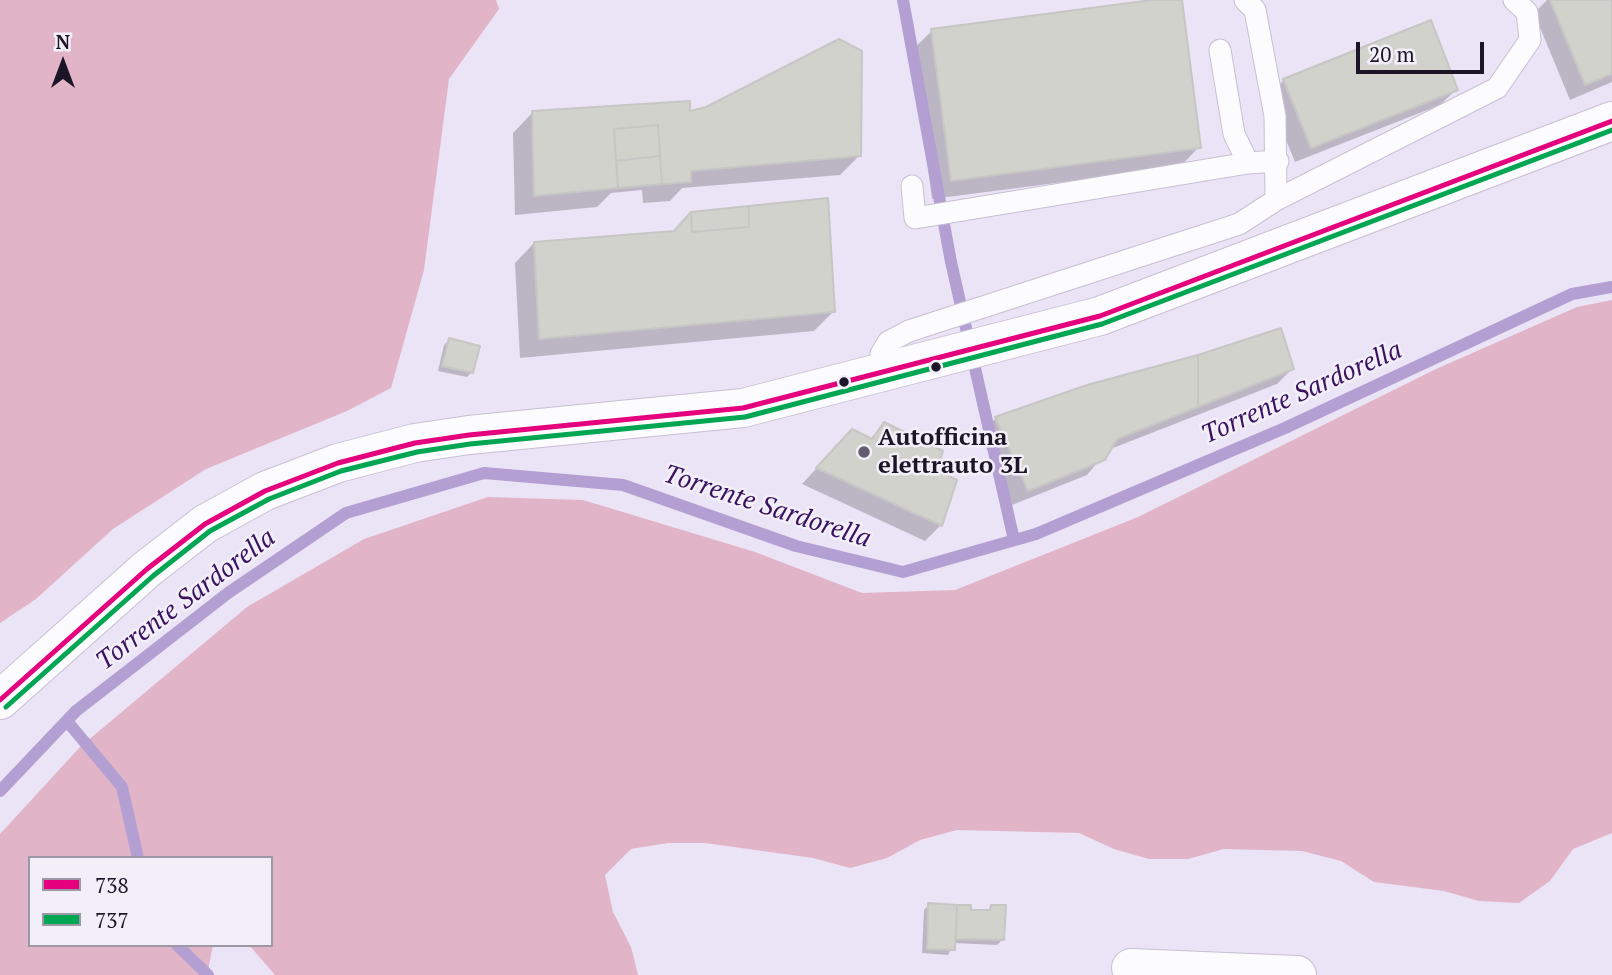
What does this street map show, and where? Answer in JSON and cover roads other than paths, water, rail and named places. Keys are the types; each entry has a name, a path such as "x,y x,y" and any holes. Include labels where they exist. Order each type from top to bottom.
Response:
{"main road":[{"path":"0,701 147,569 205,524 265,491 338,463 415,443 469,435 743,408 1100,316 1612,121"},
{"path":"1131,968 1297,975"}],"lane":[{"path":"1245,0 1255,10 1275,116 1278,161 1276,200"},
{"path":"880,373 881,354 888,342 909,331 1239,224 1276,200 1497,88 1530,40 1527,12 1514,0"},
{"path":"1220,50 1234,134 1248,163"},
{"path":"912,186 915,218 1248,163 1278,161"}],"waterway":[{"path":"903,0 951,262 1014,540"},
{"name":"Torrente Sardorella","path":"0,791 76,711 228,593 346,513 484,473 623,485 796,546 903,572 1036,534 1285,428 1572,294 1612,287"},
{"path":"67,721 122,787 138,856"},
{"path":"179,947 208,975"}],"place":[{"name":"Autofficina elettrauto 3L","path":"864,452"}]}
